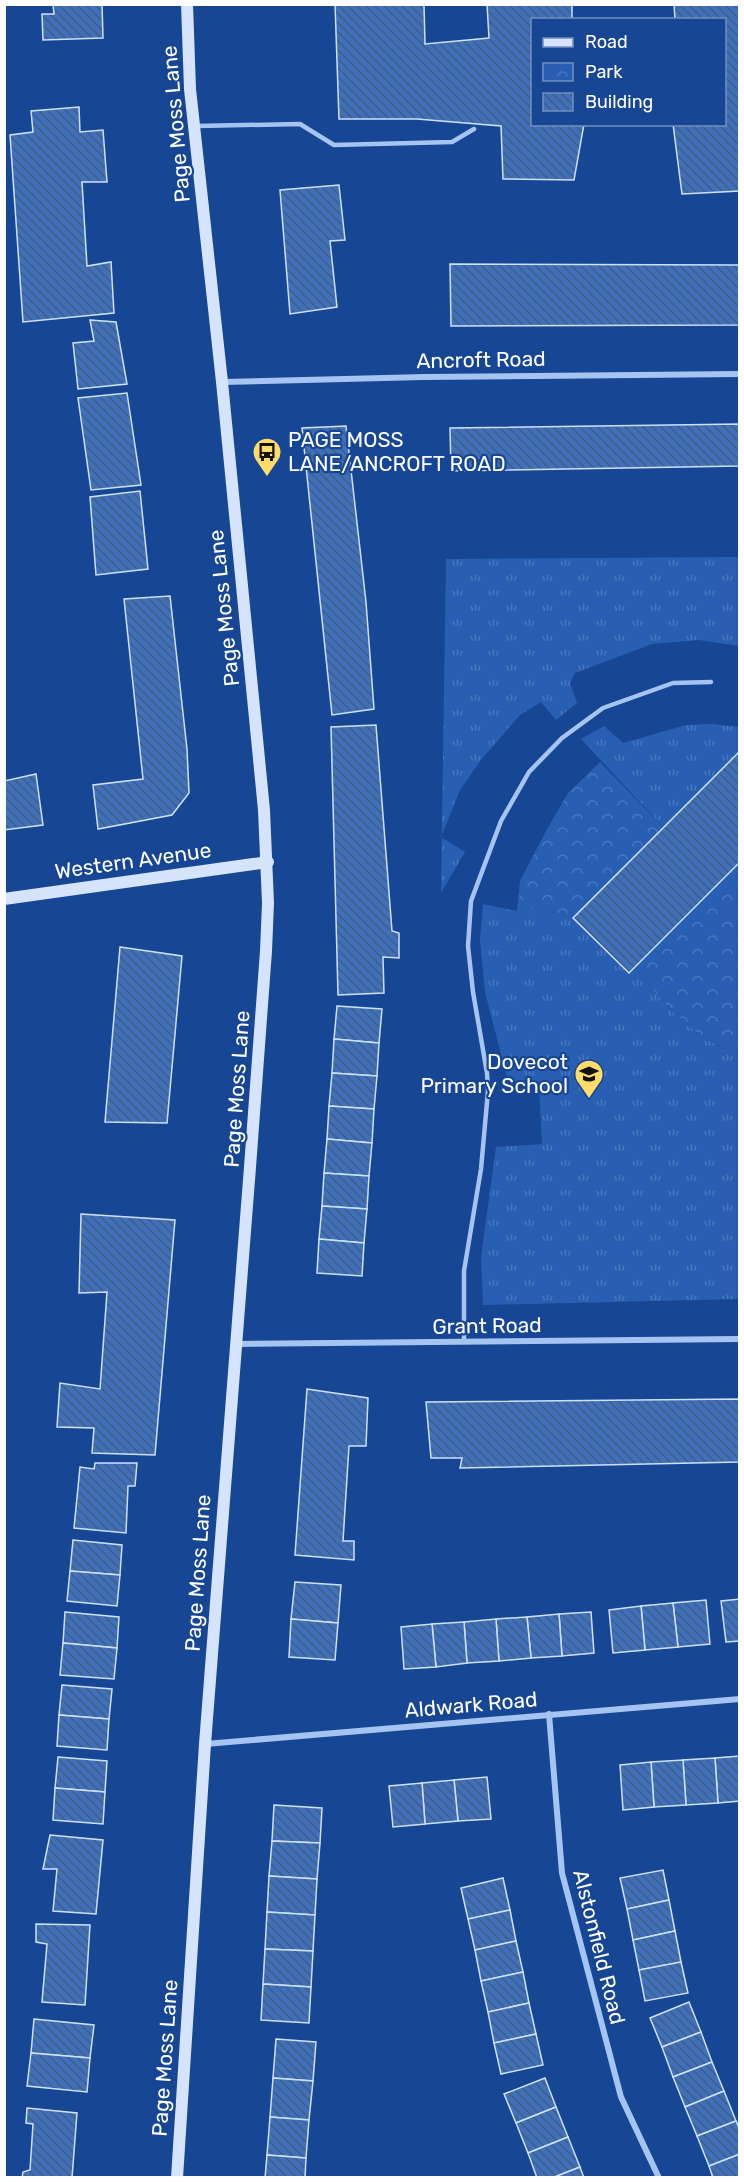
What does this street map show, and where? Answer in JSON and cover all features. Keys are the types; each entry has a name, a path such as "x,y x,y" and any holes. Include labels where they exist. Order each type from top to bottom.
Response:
{"street":[{"name":"Page Moss Lane","path":"177,2178 205,1744 267,951 268,862 222,382 190,89 187,4"},
{"name":"Ancroft Road","path":"222,382 424,377 740,374"},
{"name":"Western Avenue","path":"4,899 268,862"},
{"name":"Grant Road","path":"235,1344 740,1339"},
{"name":"Aldwark Road","path":"205,1744 740,1699"},
{"name":"Alstonfield Road","path":"549,1714 562,1873 621,2097 659,2178"}],"lane":[{"path":"194,126 300,124 334,145 452,142 474,129"},
{"path":"464,1342 462,1300 464,1271 482,1169 488,1091 468,946 471,901 501,820 529,772 562,738 603,708 673,683 711,682"}],"green space":[{"path":"739,557 739,646 699,640 652,644 575,673 570,683 577,703 556,720 541,702 520,715 481,760 460,790 442,835 446,559"},
{"path":"712,724 739,727 739,751 663,827 581,739 604,726 623,743 686,725"},
{"path":"600,762 663,827 573,918 539,908 517,911 520,881 546,831 568,793"},
{"path":"442,838 465,852 441,893"},
{"path":"739,862 739,1053 723,1048 694,1030 668,1007 635,967"},
{"path":"483,904 517,911 539,908 573,918 628,973 635,967 668,1007 694,1030 723,1048 739,1053 739,1299 483,1305 481,1257 496,1147 542,1144 539,1084 509,1085 485,992 480,940"}],"building":[{"path":"53,4 102,4 103,38 43,40 42,14 54,14"},
{"path":"335,4 424,4 425,44 489,38 487,4 572,4 572,18 531,18 531,126 584,126 574,180 503,179 501,126 417,119 339,119"},
{"path":"674,4 740,4 740,191 682,194 673,126 726,126 726,18 675,18"},
{"path":"79,107 80,132 103,130 107,182 82,182 87,266 111,262 114,313 23,322 10,135 33,132 31,111"},
{"path":"339,185 345,240 330,241 337,307 290,314 280,190"},
{"path":"450,264 740,265 740,325 451,326"},
{"path":"90,320 116,322 127,384 78,389 73,343 94,341"},
{"path":"127,393 141,485 91,490 78,398"},
{"path":"740,424 740,466 451,471 450,428"},
{"path":"346,426 366,602 374,709 332,715 302,428"},
{"path":"140,491 148,569 96,575 90,497"},
{"path":"170,596 187,749 189,793 172,815 98,829 93,785 143,779 124,599"},
{"path":"376,725 392,931 399,933 399,958 383,957 384,993 338,995 331,727"},
{"path":"740,751 740,862 629,973 573,918"},
{"path":"36,774 43,825 4,830 4,781"},
{"path":"120,947 182,956 167,1123 105,1122"},
{"path":"337,1006 382,1009 379,1043 334,1039"},
{"path":"334,1039 379,1043 377,1076 332,1073"},
{"path":"332,1073 377,1076 374,1109 329,1106"},
{"path":"329,1106 374,1109 372,1143 327,1139"},
{"path":"327,1139 372,1143 369,1176 324,1173"},
{"path":"324,1173 369,1176 367,1209 322,1206"},
{"path":"322,1206 367,1209 364,1243 319,1239"},
{"path":"81,1214 175,1220 155,1455 92,1453 94,1428 57,1427 60,1383 100,1389 107,1292 79,1293"},
{"path":"319,1239 364,1243 362,1276 317,1273"},
{"path":"307,1389 368,1398 366,1446 349,1446 343,1541 354,1541 354,1560 295,1555"},
{"path":"740,1399 740,1462 460,1468 462,1458 431,1458 426,1402"},
{"path":"95,1463 137,1463 135,1486 128,1486 126,1533 74,1528 80,1467 94,1469"},
{"path":"73,1540 122,1545 120,1575 70,1571"},
{"path":"70,1571 120,1575 117,1606 67,1601"},
{"path":"295,1582 341,1585 338,1623 291,1619"},
{"path":"740,1599 740,1641 726,1642 721,1601"},
{"path":"706,1600 710,1644 678,1647 673,1603"},
{"path":"673,1603 678,1647 645,1650 641,1606"},
{"path":"641,1606 645,1650 613,1653 609,1610"},
{"path":"65,1612 119,1617 117,1648 63,1643"},
{"path":"591,1612 594,1653 562,1656 559,1614"},
{"path":"559,1614 562,1656 531,1658 527,1617"},
{"path":"527,1617 531,1658 499,1661 496,1619"},
{"path":"291,1619 338,1623 335,1660 289,1657"},
{"path":"496,1619 499,1661 467,1663 464,1622"},
{"path":"464,1622 467,1663 436,1667 432,1624"},
{"path":"432,1624 436,1667 404,1669 401,1627"},
{"path":"63,1643 117,1648 114,1679 60,1675"},
{"path":"62,1685 112,1689 109,1719 59,1715"},
{"path":"59,1715 109,1719 107,1750 57,1746"},
{"path":"740,1756 740,1801 718,1803 715,1758"},
{"path":"58,1757 107,1761 105,1792 55,1788"},
{"path":"715,1758 718,1803 686,1805 683,1760"},
{"path":"683,1760 686,1805 654,1807 651,1762"},
{"path":"651,1762 654,1807 623,1810 620,1765"},
{"path":"487,1777 491,1819 458,1821 454,1780"},
{"path":"454,1780 458,1821 425,1824 422,1783"},
{"path":"422,1783 425,1824 393,1827 389,1786"},
{"path":"55,1788 105,1792 103,1824 53,1820"},
{"path":"274,1805 322,1808 320,1843 272,1841"},
{"path":"50,1835 103,1840 96,1914 53,1911 57,1869 43,1869"},
{"path":"272,1841 320,1843 317,1879 269,1876"},
{"path":"663,1870 669,1900 627,1909 620,1878"},
{"path":"269,1876 317,1879 315,1915 267,1912"},
{"path":"503,1878 510,1910 468,1919 461,1888"},
{"path":"669,1900 675,1931 633,1940 627,1909"},
{"path":"510,1910 516,1941 475,1950 468,1919"},
{"path":"267,1912 315,1915 313,1951 265,1949"},
{"path":"36,1924 90,1925 85,2005 42,2002 47,1944 36,1942"},
{"path":"675,1931 681,1962 639,1970 633,1940"},
{"path":"516,1941 523,1972 481,1981 475,1950"},
{"path":"265,1949 313,1951 311,1987 263,1984"},
{"path":"681,1962 688,1993 645,2001 639,1970"},
{"path":"523,1972 529,2003 488,2012 481,1981"},
{"path":"263,1984 311,1987 309,2023 261,2020"},
{"path":"689,2002 701,2032 662,2047 650,2018"},
{"path":"529,2003 536,2034 494,2043 488,2012"},
{"path":"34,2019 94,2025 90,2058 31,2053"},
{"path":"701,2032 712,2062 673,2077 662,2047"},
{"path":"536,2034 543,2065 501,2074 494,2043"},
{"path":"276,2039 316,2042 313,2081 273,2078"},
{"path":"31,2053 90,2058 87,2092 27,2086"},
{"path":"712,2062 724,2091 685,2107 673,2077"},
{"path":"273,2078 313,2081 309,2120 270,2117"},
{"path":"545,2078 556,2107 516,2123 504,2094"},
{"path":"724,2091 736,2121 697,2136 685,2107"},
{"path":"556,2107 568,2137 528,2153 516,2123"},
{"path":"27,2108 77,2113 72,2178 22,2178 23,2172 30,2170 33,2124 26,2123"},
{"path":"270,2117 309,2120 306,2158 267,2155"},
{"path":"736,2121 740,2130 740,2154 709,2166 697,2136"},
{"path":"568,2137 580,2167 552,2178 537,2178 528,2153"},
{"path":"740,2154 740,2178 713,2178 709,2166"},
{"path":"267,2155 306,2158 305,2178 265,2178"},
{"path":"580,2167 584,2178 552,2178"}],"place":[{"name":"PAGE MOSS LANE/ANCROFT ROAD","path":"267,478"},
{"name":"Dovecot Primary School","path":"589,1100"}]}
